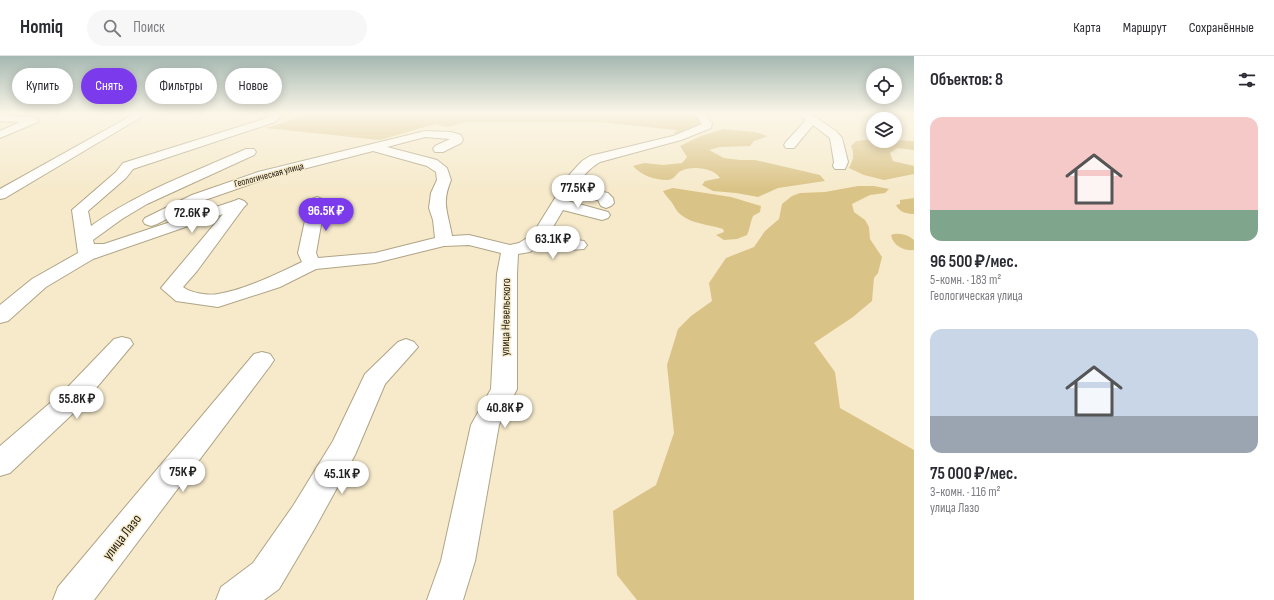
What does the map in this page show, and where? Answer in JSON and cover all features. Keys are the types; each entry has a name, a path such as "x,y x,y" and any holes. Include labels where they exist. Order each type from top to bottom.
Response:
{"street":[{"path":"0,195 99,138"},
{"path":"85,247 80,210 121,175 128,166 214,138"},
{"name":"Геологическая улица","path":"0,316 85,247 131,230 197,198 230,186 263,175 406,138"},
{"name":"Геологическая улица","path":"439,149 457,140 457,138"},
{"path":"85,247 143,237 205,214 239,204 190,267 170,288 183,297 218,302 273,283 312,264 375,258 444,241 469,240 510,250 524,248 538,238 575,177 587,164 595,159 675,138"},
{"path":"790,145 795,138"},
{"path":"835,138 841,162 840,166"},
{"path":"372,146 432,163 442,170 444,180 438,193 437,208 441,220 444,241"},
{"path":"85,247 126,209 198,174 220,166 250,152"},
{"path":"561,199 604,209"},
{"path":"312,264 307,253 316,202"},
{"path":"538,238 545,243 558,246 578,245"},
{"name":"улица Невельского","path":"445,600 458,561 484,425 504,389 507,274 510,250"},
{"path":"0,464 73,398 122,344"},
{"path":"234,600 266,576 304,517 345,447 374,380 406,347"},
{"name":"улица Лазо","path":"71,600 262,360"}],"shaded area":[{"path":"365,138 386,138 380,140"},
{"path":"696,138 761,138 754,141 750,146 720,147 709,150 724,158 755,160 820,175 825,181 778,188 758,197 713,191 702,185 705,181 720,178 717,174 707,169 689,168 679,172 672,179 667,180 648,176 633,166 644,163 663,165 682,163 687,157 680,146"},
{"path":"866,140 866,148 897,148 890,153 893,161 914,166 914,174 884,180 864,175 849,168 853,157 851,146 856,141"},
{"path":"902,140 914,141 914,150 897,148 902,148"},
{"path":"858,186 874,186 889,189 885,193 870,195 852,204 854,212 865,220 869,227 870,239 882,257 878,273 874,278 872,301 853,317 814,343 835,372 840,408 914,450 914,600 637,600 617,575 613,511 656,485 674,433 667,365 678,329 691,316 712,301 709,283 726,258 754,247 765,231 779,219 782,204 792,196 800,193 825,192"},
{"path":"673,188 731,197 761,206 760,212 753,216 747,235 737,239 724,240 716,235 724,232 723,229 689,220 678,212 663,191"},
{"path":"914,198 914,214 904,212 896,205 900,204 900,200"},
{"path":"891,235 905,235 914,240 914,250 906,250 897,245 892,239"}]}
